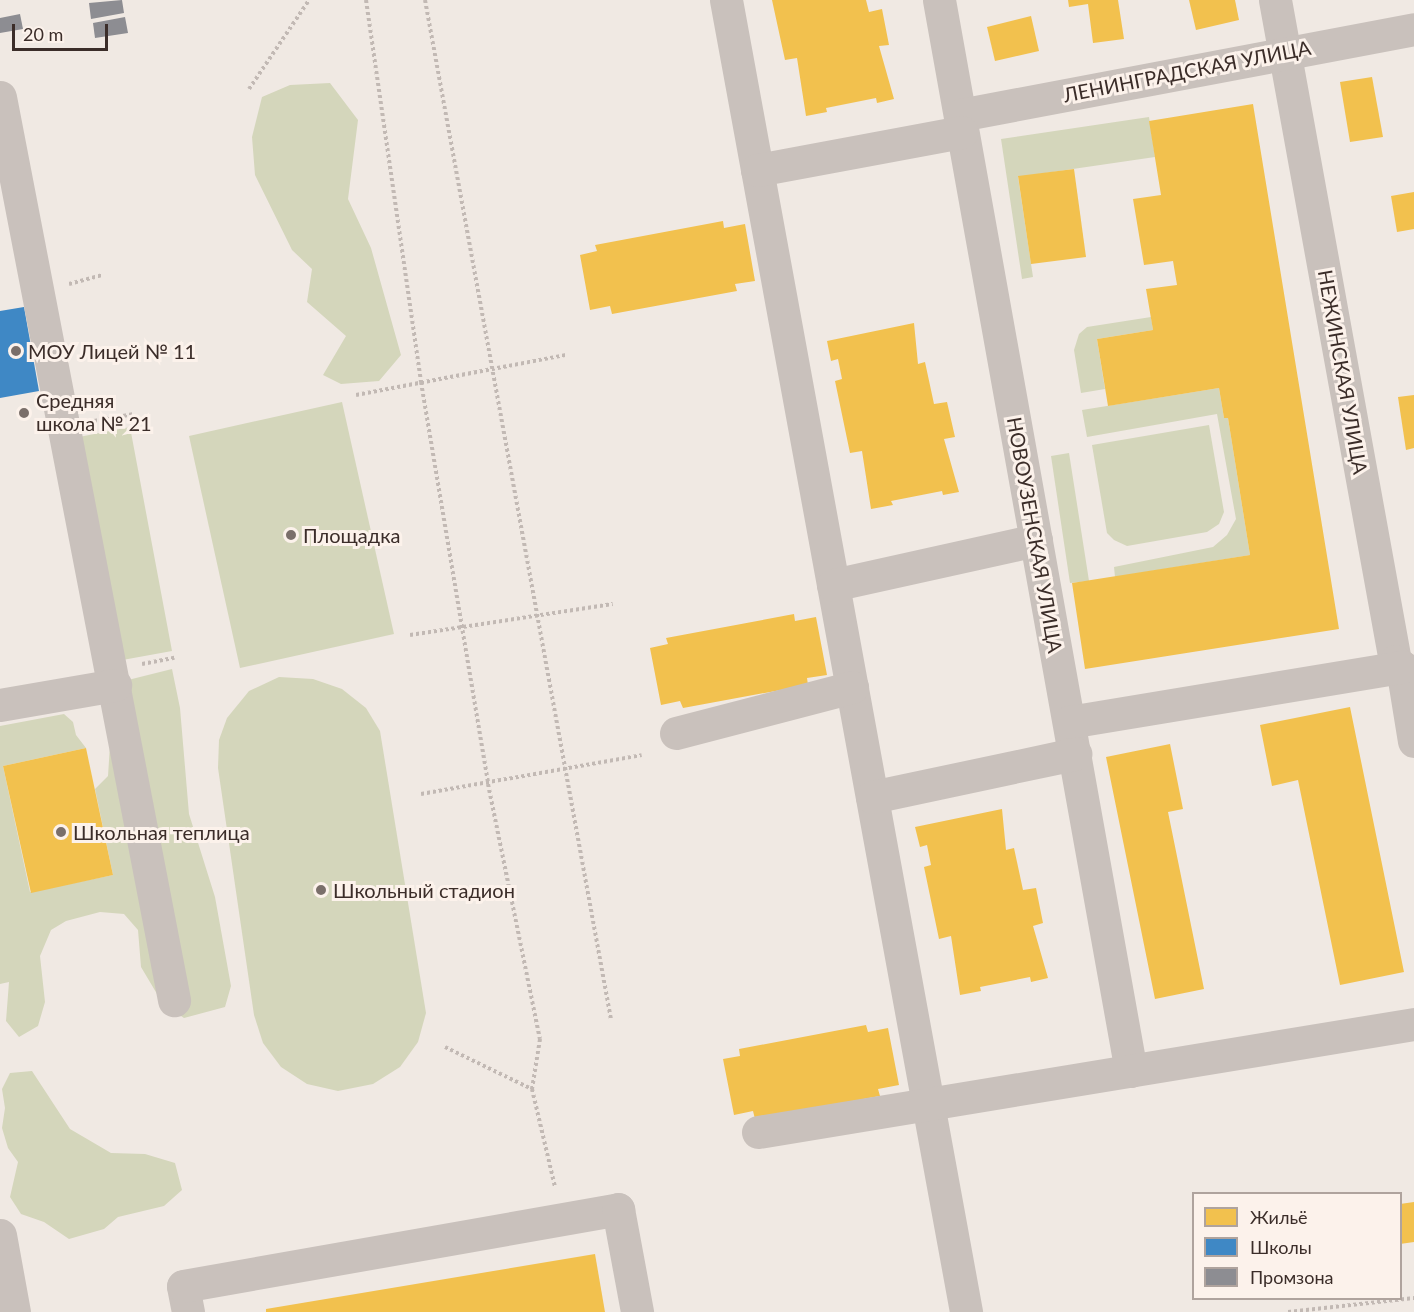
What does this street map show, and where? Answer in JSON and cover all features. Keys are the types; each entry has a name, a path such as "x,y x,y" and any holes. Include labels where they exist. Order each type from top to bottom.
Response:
{"street":[{"path":"726,0 966,1312"},
{"name":"НОВОУЗЕНСКАЯ УЛИЦА","path":"939,0 1131,1071"},
{"name":"НЕЖИНСКАЯ УЛИЦА","path":"1275,0 1404,662 1414,741"},
{"name":"ЛЕНИНГРАДСКАЯ УЛИЦА","path":"757,170 1284,51 1414,29"},
{"path":"0,97 174,1000"},
{"path":"833,585 1036,540"},
{"path":"1069,722 1404,662"},
{"path":"0,705 115,685"},
{"path":"676,733 852,687"},
{"path":"872,797 1075,754"},
{"path":"758,1132 1414,1024"},
{"path":"188,1312 183,1286 618,1209 637,1312"},
{"path":"0,1235 14,1312"}],"path":[{"path":"249,89 309,0"},
{"path":"366,0 421,382 464,627 488,784 540,1039 532,1089 563,1218"},
{"path":"425,0 540,615 611,1019"},
{"path":"356,395 566,355"},
{"path":"410,635 613,604"},
{"path":"421,794 642,755"},
{"path":"445,1047 532,1089"},
{"path":"1288,1312 1396,1300"}],"green space":[{"path":"330,83 358,120 348,199 371,248 401,355 379,381 341,384 323,375 346,336 307,302 312,269 292,250 255,175 252,137 262,97 290,85"},
{"path":"1149,117 1155,157 1018,177 1033,277 1022,279 1001,139"},
{"path":"1151,317 1153,330 1097,339 1105,389 1081,393 1074,350 1079,334 1087,327"},
{"path":"1219,388 1224,418 1228,418 1250,555 1115,577 1114,567 1213,547 1227,535 1236,519 1217,414 1087,437 1082,410"},
{"name":"Площадка","path":"342,402 394,634 240,668 189,436"},
{"path":"1209,425 1224,512 1219,524 1207,532 1127,546 1114,540 1107,533 1092,445"},
{"path":"130,427 172,651 117,661 74,438"},
{"path":"1069,453 1089,581 1070,583 1051,456"},
{"path":"172,669 180,708 189,814 215,897 231,986 225,1007 184,1018 163,1004 141,967 138,930 124,914 100,912 66,921 51,930 40,956 45,1002 38,1026 19,1037 6,1021 9,982 0,984 0,726 64,714 73,722 76,735 86,748 3,766 30,892 113,875 95,789 108,776 110,745 128,680"},
{"name":"Школьный стадион","path":"279,677 313,679 342,689 366,708 380,731 426,1013 418,1042 400,1067 373,1084 338,1091 307,1084 281,1067 263,1043 254,1015 218,768 219,740 227,718 249,691"},
{"path":"32,1071 70,1129 111,1153 145,1154 175,1163 182,1190 164,1206 118,1217 104,1229 69,1239 44,1222 21,1214 10,1197 18,1162 8,1148 2,1128 5,1108 2,1089 10,1073"}],"building: Жильё":[{"path":"772,0 866,0 869,12 882,9 889,45 879,46 894,99 877,103 876,98 826,108 827,112 806,116 797,58 785,60"},
{"path":"1068,0 1118,0 1124,39 1093,43 1088,4 1069,7"},
{"path":"1189,0 1235,0 1239,20 1196,30"},
{"path":"1031,16 1039,51 995,61 987,27"},
{"path":"1372,77 1383,137 1350,142 1340,82"},
{"path":"1253,104 1339,629 1085,669 1072,583 1250,555 1228,418 1224,418 1219,388 1108,406 1097,339 1153,330 1146,289 1177,285 1173,261 1144,265 1133,199 1161,195 1149,121"},
{"path":"1074,169 1086,257 1031,264 1018,176"},
{"path":"1414,192 1414,229 1397,232 1391,196"},
{"path":"723,221 724,228 745,224 755,281 735,284 737,291 612,314 610,306 590,310 580,255 597,251 595,245"},
{"path":"914,323 918,364 925,362 934,404 947,402 955,437 944,439 959,492 943,495 942,491 891,501 893,505 871,509 862,451 850,453 835,381 842,379 838,359 831,361 827,341"},
{"path":"1414,395 1414,448 1406,450 1398,397"},
{"path":"794,614 795,621 816,617 827,675 807,678 808,685 683,708 680,701 661,705 650,648 668,644 666,638"},
{"path":"1350,707 1404,972 1340,985 1298,780 1272,786 1260,725"},
{"path":"1170,744 1183,809 1168,812 1204,989 1155,999 1106,757"},
{"name":"Школьная теплица","path":"86,748 113,875 31,893 3,766"},
{"path":"1002,809 1006,850 1014,848 1023,890 1036,888 1043,923 1033,926 1048,978 1031,982 1030,977 980,987 981,991 960,995 951,936 939,939 924,867 931,865 927,845 920,847 915,827"},
{"path":"866,1025 868,1032 888,1028 899,1085 878,1089 880,1096 755,1119 753,1111 734,1115 723,1059 740,1056 739,1049"},
{"path":"1414,1202 1414,1242 1402,1244 1402,1204"},
{"path":"595,1254 605,1312 266,1312 266,1309"}],"building: Школы":[{"name":"МОУ Лицей № 11","path":"24,307 39,391 0,398 0,311"}],"building: Промзона":[{"path":"122,0 124,13 91,19 89,3"},
{"path":"20,14 23,29 0,33 0,18"},
{"path":"125,17 128,33 95,38 93,23"}],"place":[{"name":"МОУ Лицей № 11","path":"16,351"},
{"name":"Средняя школа № 21","path":"24,413"},
{"name":"Площадка","path":"291,535"},
{"name":"Школьная теплица","path":"61,832"},
{"name":"Школьный стадион","path":"321,890"}]}
